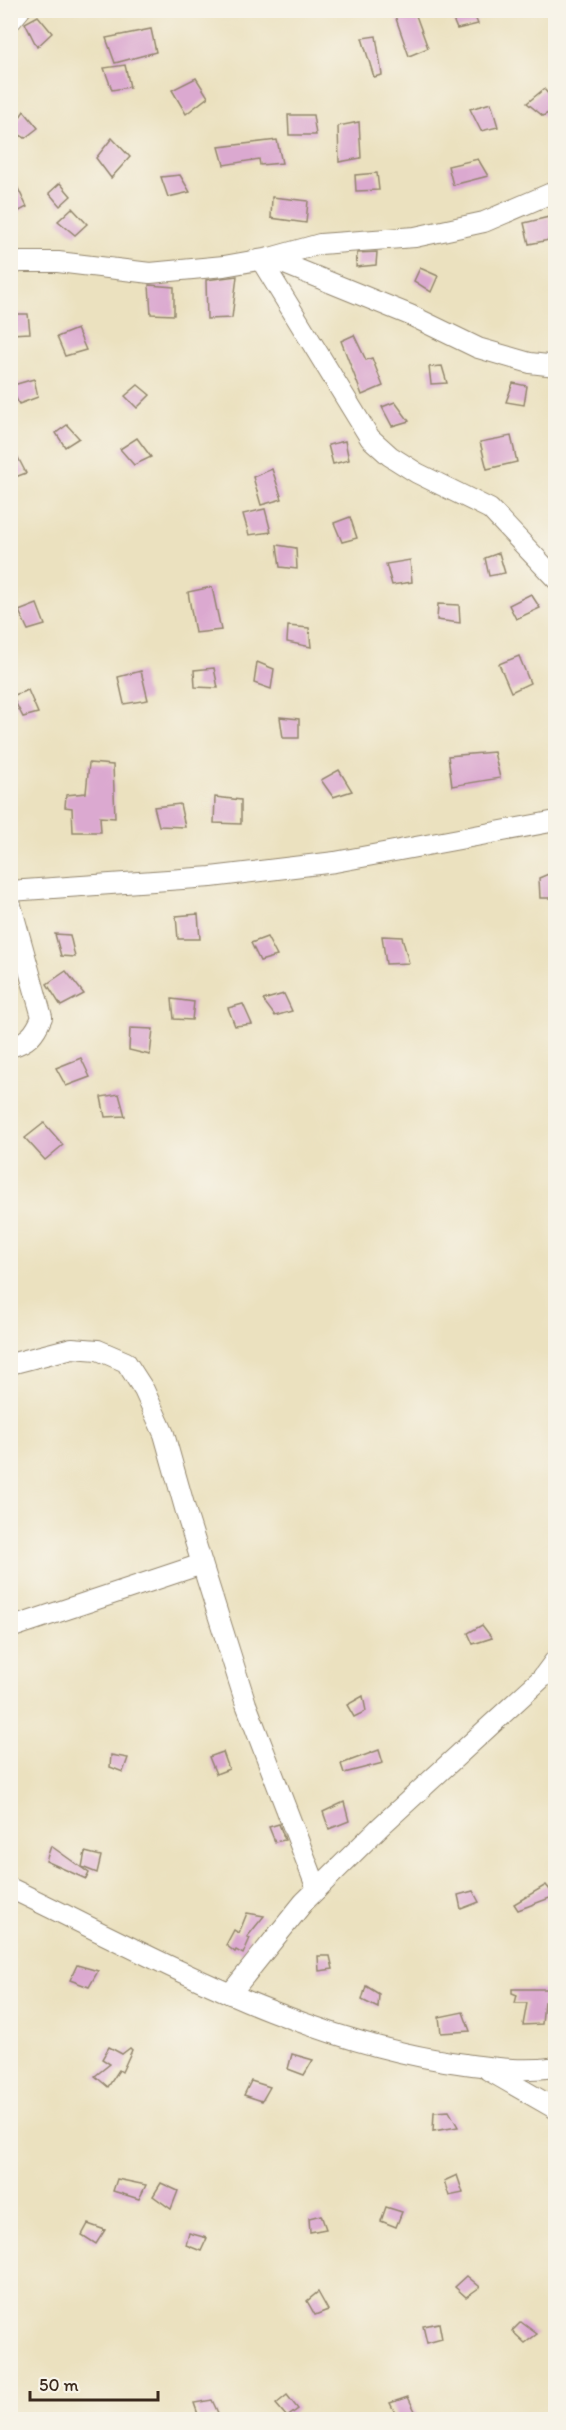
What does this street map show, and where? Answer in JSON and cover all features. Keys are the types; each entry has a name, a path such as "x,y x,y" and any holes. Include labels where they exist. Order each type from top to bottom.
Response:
{"street":[{"path":"10,22 20,10"},
{"path":"10,264 58,262 150,273 266,259 320,244 415,237 484,222 555,191"},
{"path":"266,259 410,315 478,348 531,363 555,366"},
{"path":"266,259 370,438 390,456 417,473 490,509 555,579"},
{"path":"10,891 211,877 335,862 555,821"},
{"path":"10,902 42,1017 35,1034 22,1043 10,1047"},
{"path":"10,1364 72,1348 98,1350 126,1362 144,1390 164,1434 246,1704 317,1888"},
{"path":"10,1628 202,1564"},
{"path":"230,1994 317,1888 542,1678 555,1659"},
{"path":"10,1888 230,1994 364,2044 440,2061 480,2066 531,2071 555,2067"},
{"path":"480,2066 555,2109"}],"building":[{"path":"393,10 414,10 428,48 409,56"},
{"path":"449,10 472,10 478,24 457,29"},
{"path":"38,16 52,33 37,47 25,23"},
{"path":"151,29 156,52 115,63 106,38"},
{"path":"376,36 382,75 374,77 362,38"},
{"path":"125,65 130,87 112,90 104,68"},
{"path":"196,78 208,97 186,114 172,90"},
{"path":"544,89 555,102 555,109 543,116 527,103"},
{"path":"491,103 498,127 481,131 470,109"},
{"path":"24,111 38,128 25,138 11,130"},
{"path":"288,115 313,115 316,135 289,135"},
{"path":"359,122 361,158 339,162 338,126"},
{"path":"112,138 130,157 111,178 96,158"},
{"path":"277,140 282,163 260,165 259,159 224,165 219,147"},
{"path":"478,159 488,176 453,185 448,166"},
{"path":"10,172 27,207 10,216"},
{"path":"377,173 379,190 356,191 355,175"},
{"path":"180,175 190,192 168,197 161,177"},
{"path":"60,183 71,196 60,206 49,193"},
{"path":"272,197 308,201 306,223 271,218"},
{"path":"72,208 87,224 75,235 58,221"},
{"path":"549,217 554,239 529,244 524,223"},
{"path":"377,252 376,265 356,267 357,253"},
{"path":"420,268 438,276 431,292 414,281"},
{"path":"237,276 232,318 207,319 206,280"},
{"path":"149,285 174,287 174,315 151,314"},
{"path":"10,314 28,314 30,333 10,334"},
{"path":"77,329 86,350 65,356 57,337"},
{"path":"354,335 366,360 372,358 383,386 362,395 341,341"},
{"path":"442,366 447,383 431,384 429,367"},
{"path":"34,379 38,397 19,404 10,386"},
{"path":"513,383 527,386 524,405 506,402"},
{"path":"138,385 150,395 137,408 125,396"},
{"path":"395,402 409,421 392,426 382,407"},
{"path":"67,425 79,438 65,447 56,433"},
{"path":"511,436 517,462 487,469 480,442"},
{"path":"137,438 151,457 134,465 120,449"},
{"path":"345,441 349,460 333,464 328,445"},
{"path":"10,442 26,473 10,479"},
{"path":"272,469 282,499 261,505 253,477"},
{"path":"265,509 271,532 249,535 243,514"},
{"path":"350,517 357,538 342,542 334,523"},
{"path":"277,545 296,548 297,569 280,567"},
{"path":"499,553 505,573 489,576 485,558"},
{"path":"410,560 412,582 392,585 386,564"},
{"path":"212,587 221,630 195,633 188,592"},
{"path":"531,594 540,608 516,619 509,605"},
{"path":"37,604 45,625 28,630 19,611"},
{"path":"438,604 459,605 460,623 437,620"},
{"path":"288,626 309,628 311,647 287,642"},
{"path":"519,656 530,683 511,692 499,664"},
{"path":"257,662 274,669 271,689 254,683"},
{"path":"214,668 218,688 195,687 194,670"},
{"path":"141,671 148,700 124,704 118,677"},
{"path":"28,690 38,713 23,717 12,696"},
{"path":"280,717 299,719 299,738 283,738"},
{"path":"494,752 500,778 452,786 448,756"},
{"path":"89,763 113,765 115,818 100,817 101,832 73,832 72,808 65,807 66,795 86,793"},
{"path":"339,770 352,791 333,797 321,780"},
{"path":"215,797 241,800 241,824 214,823"},
{"path":"180,804 185,827 159,826 154,807"},
{"path":"553,872 555,898 540,898 539,878"},
{"path":"198,914 200,939 178,939 176,916"},
{"path":"55,934 70,935 75,957 61,956"},
{"path":"382,936 402,937 409,963 386,964"},
{"path":"267,937 277,956 260,961 251,943"},
{"path":"66,971 84,994 61,1006 47,984"},
{"path":"284,994 292,1011 275,1016 263,1000"},
{"path":"172,999 194,1002 192,1020 174,1019"},
{"path":"243,1004 252,1024 235,1026 228,1008"},
{"path":"130,1028 153,1029 150,1055 129,1050"},
{"path":"81,1058 90,1077 66,1086 56,1068"},
{"path":"119,1094 125,1116 105,1117 101,1097"},
{"path":"44,1123 63,1145 45,1160 25,1138"},
{"path":"482,1625 492,1638 473,1644 468,1633"},
{"path":"363,1696 366,1711 354,1717 347,1705"},
{"path":"379,1750 383,1763 344,1773 341,1764"},
{"path":"223,1752 229,1769 216,1774 209,1757"},
{"path":"111,1755 128,1758 123,1772 110,1767"},
{"path":"344,1802 349,1821 329,1829 323,1812"},
{"path":"279,1824 285,1840 275,1842 269,1827"},
{"path":"51,1846 89,1873 86,1879 46,1861"},
{"path":"85,1852 101,1856 97,1873 82,1867"},
{"path":"546,1885 555,1896 518,1910 514,1904"},
{"path":"473,1891 479,1902 461,1909 458,1895"},
{"path":"247,1913 264,1916 247,1937 250,1938 243,1954 236,1950 235,1952 226,1945 234,1930 239,1933"},
{"path":"318,1956 330,1956 333,1969 319,1971"},
{"path":"77,1965 98,1971 89,1987 70,1980"},
{"path":"366,1986 379,1994 378,2008 362,2000"},
{"path":"512,1989 551,1989 550,2004 544,2002 542,2024 523,2025 527,2003 515,2003 517,1995 512,1993"},
{"path":"463,2012 470,2031 441,2033 439,2017"},
{"path":"109,2047 122,2054 130,2048 132,2050 122,2072 119,2070 108,2087 95,2076 110,2064 102,2059"},
{"path":"292,2054 313,2060 304,2075 288,2069"},
{"path":"251,2081 270,2087 262,2101 244,2095"},
{"path":"449,2111 458,2127 433,2131 434,2112"},
{"path":"457,2175 463,2193 449,2196 444,2181"},
{"path":"117,2179 146,2185 139,2199 113,2191"},
{"path":"161,2183 178,2191 171,2209 153,2196"},
{"path":"386,2207 402,2212 396,2227 381,2221"},
{"path":"321,2215 326,2229 310,2232 309,2218"},
{"path":"88,2224 105,2230 96,2244 82,2235"},
{"path":"189,2233 207,2238 201,2251 186,2245"},
{"path":"467,2276 480,2287 466,2297 455,2287"},
{"path":"318,2292 328,2310 315,2315 307,2301"},
{"path":"521,2322 537,2334 525,2343 512,2331"},
{"path":"439,2323 442,2339 427,2343 423,2326"},
{"path":"287,2395 298,2409 287,2417 276,2404"},
{"path":"408,2397 417,2415 398,2419 390,2403"},
{"path":"212,2400 219,2415 200,2420 194,2403"}]}
